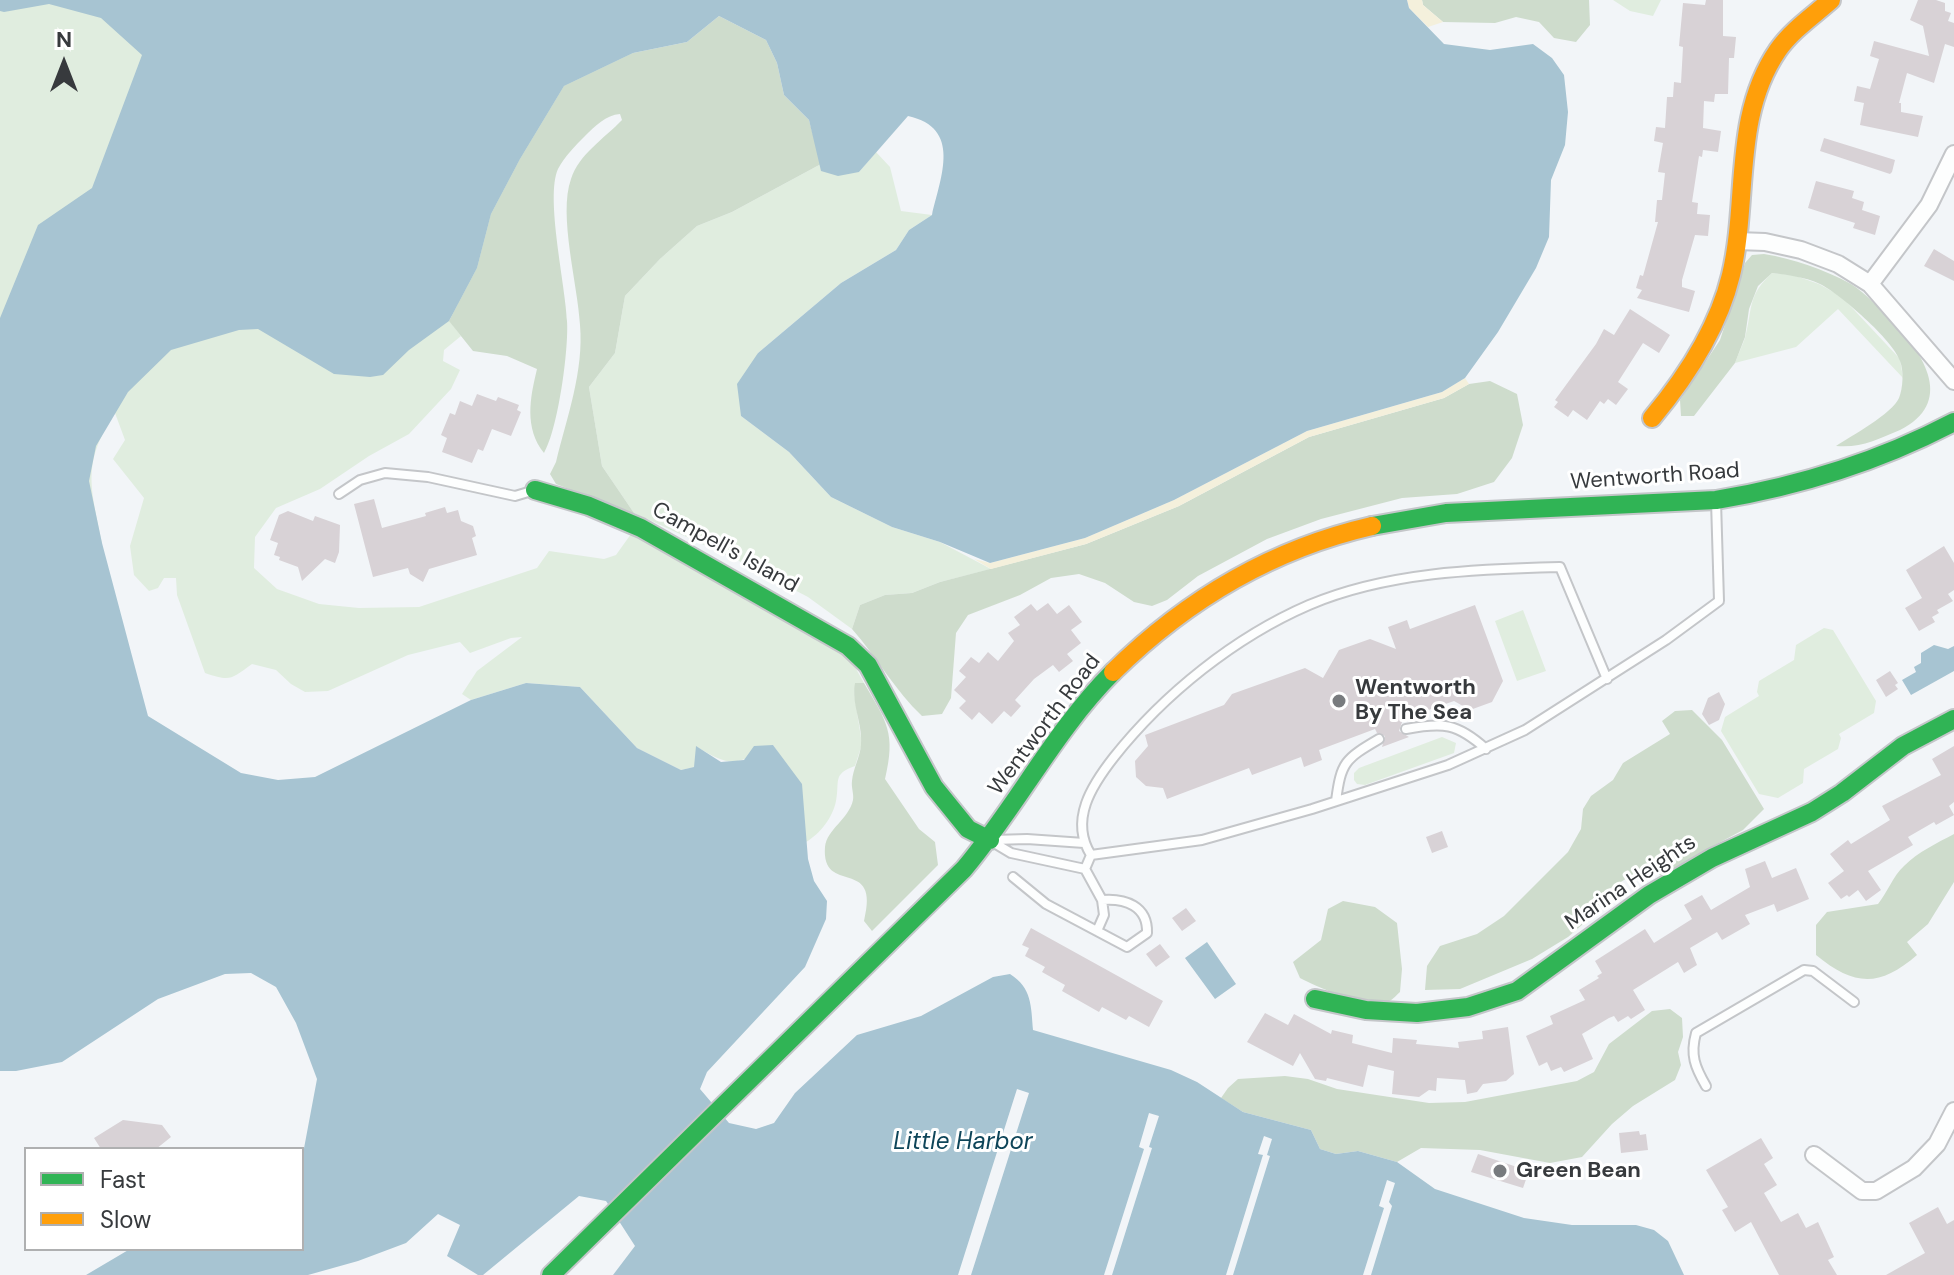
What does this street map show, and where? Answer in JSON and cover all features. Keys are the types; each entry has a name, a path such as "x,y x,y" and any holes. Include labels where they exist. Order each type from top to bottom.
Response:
{"street":[{"path":"1652,418 1696,361 1709,337 1731,275 1746,146 1760,86 1777,52 1799,26 1831,0"},
{"path":"1870,284 1929,205 1954,154"},
{"path":"1737,241 1765,242 1801,250 1838,264 1870,284 1954,381"},
{"name":"Wentworth Road","path":"551,1275 936,897 990,840 1082,708 1139,647 1205,596 1279,556 1358,528 1441,513 1716,500 1757,494 1842,472 1919,441 1954,422"},
{"name":"Campell's Island","path":"535,490 589,506 641,528 848,646 868,665 934,787 968,829 990,840"},
{"name":"Marina Heights","path":"1315,999 1351,1008 1406,1013 1463,1010 1493,1002 1544,973 1622,912 1649,895 1712,858 1812,812 1903,746 1954,719"},
{"path":"1814,1155 1862,1191 1876,1191 1914,1168 1937,1144 1954,1111"}],"lane":[{"name":"Campell's Island","path":"339,494 360,480 385,473 428,477 515,496 535,490"},
{"path":"1091,855 1202,840 1448,765 1525,730 1666,640 1719,601 1716,500"},
{"path":"1091,855 1084,843 1083,816 1089,792 1122,747 1153,712 1190,679 1275,622 1310,605 1396,580 1445,573 1560,567 1607,679"},
{"path":"1406,729 1447,725 1467,732 1486,749"},
{"path":"1336,801 1339,774 1345,764 1354,753 1379,739"},
{"path":"990,840 1084,843"},
{"path":"990,840 1011,853 1085,869 1102,900 1104,915 1097,931"},
{"path":"1085,869 1091,855"},
{"path":"1013,877 1046,904 1127,947 1147,933 1147,922 1133,904 1124,900 1102,900"},
{"path":"1706,1086 1695,1066 1692,1049 1696,1033 1804,970 1813,971 1854,1002"}],"green space":[{"path":"0,0 575,0 633,53 449,320 461,336 444,350 443,361 460,370 451,389 409,434 320,489 276,508 255,537 254,568 277,589 319,604 359,608 419,607 537,568 549,551 604,559 616,555 631,534 850,658 864,683 856,684 854,693 862,744 855,766 840,775 832,813 816,834 806,842 796,791 773,745 735,761 719,759 697,747 695,767 681,770 637,748 580,687 526,683 471,700 462,694 477,671 522,637 470,653 460,642 408,655 328,691 305,692 276,670 252,664 230,678 205,673 177,595 176,578 164,578 158,588 149,591 134,575 130,546 144,498 113,459 125,440 115,413 104,431 93,462 92,491 102,543 0,607"},
{"path":"1422,0 1589,0 1590,25 1576,42 1554,38 1539,22 1516,17 1495,23 1443,22 1423,5"},
{"path":"1613,0 1661,0 1653,16 1630,11"},
{"path":"719,16 766,40 777,63 784,95 809,120 821,164 732,212 697,226 625,296 615,353 589,387 602,466 634,513 627,514 556,484 550,474 574,394 581,342 568,230 568,194 571,179 580,162 622,120 620,114 610,116 593,128 567,155 558,169 555,182 555,220 567,334 558,409 544,453 533,433 530,412 537,369 507,356 473,351 449,321 477,268 491,214 564,86 633,53 687,42"},
{"path":"876,152 890,167 901,211 932,215 909,230 896,250 841,283 758,353 741,416 789,452 831,497 892,527 940,542 991,569 912,593 885,595 860,605 852,629 808,597 737,560 634,513 602,466 589,387 615,353 625,296 697,226 732,212 821,164 859,172"},
{"path":"1764,254 1808,265 1851,284 1892,321 1915,349 1929,378 1930,393 1917,419 1900,430 1869,442 1836,446 1880,418 1895,404 1902,385 1900,361 1877,330 1829,289 1808,280 1772,273 1758,286 1735,363 1694,416 1681,416 1680,400 1720,340 1745,263 1752,255"},
{"path":"1772,273 1793,275 1819,284 1842,297 1900,359 1903,378 1838,309 1796,347 1735,363 1745,338 1752,303 1758,289"},
{"path":"1490,381 1517,394 1523,425 1512,458 1494,482 1457,494 1402,498 1321,519 1267,539 1198,576 1167,600 1152,606 1134,602 1105,583 1079,574 1051,578 1020,595 968,615 956,633 951,698 942,714 922,716 852,629 860,605 885,595 912,593 940,582 1086,544 1179,506 1309,437 1444,398 1469,384"},
{"path":"1523,610 1546,671 1517,681 1495,621"},
{"path":"1824,628 1833,630 1876,701 1874,713 1839,734 1838,749 1804,769 1803,783 1778,798 1759,794 1721,731 1725,717 1759,696 1759,681 1794,660 1796,645"},
{"path":"855,683 864,683 884,718 890,750 885,779 919,829 935,842 938,865 872,931 864,921 865,889 858,882 832,870 826,862 827,841 853,800 852,781 861,737"},
{"path":"1692,710 1722,740 1764,809 1743,830 1664,876 1639,871 1609,889 1590,918 1568,937 1532,959 1460,989 1425,990 1427,966 1440,946 1477,934 1504,916 1568,852 1581,829 1583,809 1591,796 1613,780 1623,763 1670,734 1662,721 1675,711"},
{"path":"1442,737 1456,743 1454,753 1365,785 1357,784 1354,780 1354,773 1359,768"},
{"path":"1954,834 1954,882 1928,924 1907,942 1917,955 1891,973 1866,979 1842,973 1816,955 1816,925 1827,912 1878,904 1904,866 1921,852"},
{"path":"1343,901 1375,907 1397,923 1402,969 1400,992 1389,1001 1369,1003 1356,1000 1300,978 1293,962 1321,940 1328,909"},
{"path":"1670,1009 1682,1018 1683,1037 1678,1052 1681,1065 1675,1080 1633,1106 1582,1157 1550,1163 1480,1150 1421,1148 1397,1162 1358,1151 1336,1154 1320,1149 1311,1130 1243,1112 1221,1098 1238,1079 1285,1076 1308,1079 1337,1089 1429,1103 1465,1102 1577,1081 1594,1072 1609,1044 1652,1011"}],"sand":[{"path":"1407,0 1422,0 1423,5 1443,22 1428,27 1409,8"},
{"path":"1465,378 1469,384 1444,398 1309,437 1179,506 1086,544 991,569 974,559 990,563 1085,538 1174,500 1307,431 1442,392"}],"water":[{"name":"Little Harbor","path":"0,0 1407,0 1409,8 1444,44 1490,50 1533,44 1552,58 1564,75 1568,112 1565,145 1551,180 1549,237 1536,268 1498,332 1465,378 1442,392 1307,431 1174,500 1085,538 990,563 940,542 892,527 831,497 789,452 741,416 737,384 758,353 841,283 896,250 909,230 932,215 944,155 936,131 925,122 908,116 859,172 838,176 821,171 809,120 784,95 777,63 766,40 719,16 687,42 633,53 564,86 491,214 477,268 449,321 409,350 383,375 334,374 258,329 239,330 171,350 128,392 96,446 89,481 102,543 148,716 241,773 278,780 315,777 471,700 526,683 580,687 637,748 681,770 694,767 696,746 721,762 744,760 754,746 773,745 802,784 808,859 814,881 827,901 826,919 805,967 707,1072 700,1089 729,1123 756,1129 774,1123 795,1093 857,1035 921,1016 993,977 1010,974 1023,985 1026,992 1031,1005 1033,1030 1171,1070 1197,1082 1243,1112 1311,1130 1320,1149 1336,1154 1358,1151 1397,1162 1435,1189 1524,1218 1572,1225 1636,1225 1654,1230 1668,1241 1684,1275 613,1275 635,1246 606,1201 579,1196 483,1275 447,1256 460,1225 438,1214 406,1243 308,1275 86,1275 127,1251 304,1251 304,1148 317,1079 296,1023 276,987 251,973 225,974 158,999 62,1062 0,1071 0,318 38,225 92,188 142,55 101,18 49,4 0,11"},
{"path":"1934,645 1948,649 1954,646 1954,671 1911,695 1902,680 1916,672 1914,667 1921,663 1921,653"},
{"path":"1207,942 1236,984 1215,999 1185,958"}],"pier":[{"path":"1017,1089 1029,1093 971,1275 958,1275"},
{"path":"1149,1113 1159,1116 1149,1147 1152,1148 1112,1275 1104,1275 1144,1149 1139,1147"},
{"path":"1264,1136 1272,1139 1267,1155 1270,1156 1233,1275 1226,1275 1263,1155 1258,1154"},
{"path":"1387,1180 1395,1183 1389,1202 1392,1206 1371,1275 1363,1275 1384,1208 1379,1206"}],"building":[{"path":"1706,0 1723,0 1723,36 1736,37 1734,58 1729,58 1728,94 1715,94 1714,102 1704,101 1703,128 1721,131 1718,152 1703,150 1702,157 1699,156 1692,202 1698,203 1697,214 1710,215 1708,236 1695,235 1682,280 1682,287 1695,291 1689,312 1637,298 1642,290 1636,288 1640,275 1643,276 1658,222 1655,222 1657,200 1662,200 1665,173 1658,172 1663,143 1654,141 1656,127 1665,128 1667,97 1673,97 1674,82 1681,83 1683,47 1679,46 1683,3 1705,5"},
{"path":"1918,0 1945,3 1945,11 1951,13 1948,21 1954,23 1954,47 1945,44 1934,83 1907,73 1899,103 1901,112 1923,116 1918,137 1860,125 1864,103 1854,101 1857,86 1870,89 1879,59 1870,56 1874,41 1929,56 1923,26 1910,20"},
{"path":"1824,138 1895,160 1892,172 1890,174 1820,151"},
{"path":"1816,181 1854,191 1852,198 1864,202 1862,210 1880,216 1875,235 1853,228 1855,223 1808,208"},
{"path":"1934,249 1954,261 1954,281 1924,266"},
{"path":"1630,309 1670,335 1659,353 1643,343 1618,382 1628,389 1616,405 1608,399 1604,404 1600,401 1587,420 1573,410 1568,417 1554,407 1558,402 1555,400 1604,329 1614,335"},
{"path":"477,394 496,401 498,397 519,405 517,410 521,412 511,436 492,429 483,451 478,449 472,463 442,452 447,438 441,435 450,413 455,415 460,401 472,406"},
{"path":"374,499 382,528 426,516 425,513 445,507 447,513 458,510 461,521 473,526 476,536 472,538 477,555 429,569 423,582 410,574 408,568 373,577 354,504"},
{"path":"288,511 313,521 315,516 340,525 339,552 335,563 325,559 302,581 298,567 274,555 278,543 270,540 279,515"},
{"path":"1944,546 1954,563 1954,590 1948,594 1953,601 1937,610 1939,613 1932,617 1935,622 1919,631 1905,608 1922,598 1906,570"},
{"path":"1048,603 1057,614 1069,605 1082,622 1071,630 1081,643 1067,654 1073,661 1059,672 1053,665 1034,679 1015,700 1021,706 1011,717 1004,711 992,724 979,712 972,720 959,708 966,701 954,690 966,677 959,671 971,657 979,663 988,652 998,661 1014,641 1008,633 1020,625 1014,617 1031,604 1037,611"},
{"name":"Wentworth By The Sea","path":"1475,605 1503,681 1492,702 1470,710 1454,701 1403,719 1399,731 1409,737 1382,747 1385,736 1375,729 1319,750 1322,760 1304,767 1301,757 1252,775 1249,768 1167,799 1163,788 1146,786 1136,777 1135,761 1148,746 1145,735 1224,705 1232,694 1305,668 1323,678 1339,650 1370,639 1396,649 1388,627 1407,620 1410,629"},
{"path":"1890,671 1898,683 1895,685 1898,689 1886,697 1876,680"},
{"path":"1719,692 1725,704 1719,720 1709,725 1702,714 1708,698"},
{"path":"1954,746 1954,802 1949,806 1954,815 1908,837 1913,845 1868,871 1881,890 1866,901 1858,890 1841,899 1828,883 1844,871 1830,854 1848,840 1851,844 1890,820 1882,806 1941,775 1932,759"},
{"path":"1442,831 1448,847 1432,853 1426,837"},
{"path":"1765,861 1772,878 1796,868 1809,899 1777,912 1774,904 1745,915 1750,924 1722,940 1717,932 1690,948 1697,965 1684,973 1678,962 1633,990 1645,1010 1631,1019 1628,1016 1618,1022 1614,1016 1582,1034 1593,1059 1564,1072 1561,1067 1551,1071 1547,1062 1539,1066 1526,1036 1553,1024 1550,1016 1585,1000 1579,990 1602,973 1595,961 1645,929 1654,943 1692,919 1684,905 1702,895 1711,910 1750,887 1745,869"},
{"path":"1186,908 1196,921 1182,931 1172,918"},
{"path":"1031,928 1163,1001 1149,1027 1129,1016 1126,1020 1102,1007 1099,1012 1062,991 1065,985 1042,972 1045,967 1025,956 1029,948 1022,945"},
{"path":"1160,944 1170,957 1156,967 1146,954"},
{"path":"1265,1013 1288,1025 1294,1014 1331,1034 1332,1030 1353,1035 1352,1043 1392,1053 1393,1038 1417,1040 1416,1044 1459,1048 1458,1042 1483,1039 1482,1031 1508,1027 1514,1074 1506,1081 1483,1084 1477,1092 1467,1094 1465,1080 1437,1078 1436,1091 1429,1090 1419,1097 1392,1094 1394,1071 1368,1065 1363,1087 1327,1078 1326,1081 1315,1079 1300,1053 1293,1066 1247,1042"},
{"path":"123,1120 162,1125 171,1137 158,1147 100,1147 94,1138"},
{"path":"1639,1131 1640,1135 1646,1134 1648,1150 1621,1153 1619,1133"},
{"path":"1761,1138 1773,1158 1764,1164 1777,1185 1764,1193 1781,1222 1798,1213 1806,1228 1818,1222 1834,1257 1828,1260 1837,1275 1779,1275 1751,1222 1735,1232 1722,1210 1728,1207 1706,1170"},
{"name":"Green Bean","path":"1478,1154 1529,1171 1523,1188 1471,1172"},
{"path":"1938,1207 1947,1224 1954,1220 1954,1275 1886,1275 1925,1253 1909,1223"}],"traffic: fast":[{"path":"1372,526 1446,513 1716,500 1778,488 1838,471 1897,449 1954,422"},
{"path":"535,490 589,506 641,528 848,646 868,665 934,787 968,829 990,840"},
{"path":"551,1275 964,869 1054,743 1113,672"},
{"path":"1315,999 1366,1010 1417,1013 1468,1007 1517,991 1649,895 1712,858 1812,812 1903,746 1954,719"}],"traffic: slow":[{"path":"1652,418 1700,351 1725,295 1736,247 1748,131 1764,76 1784,43 1831,0"},
{"path":"1113,672 1170,622 1232,581 1299,549 1372,526"}],"place":[{"name":"Wentworth By The Sea","path":"1339,701"},
{"name":"Green Bean","path":"1500,1171"}]}
